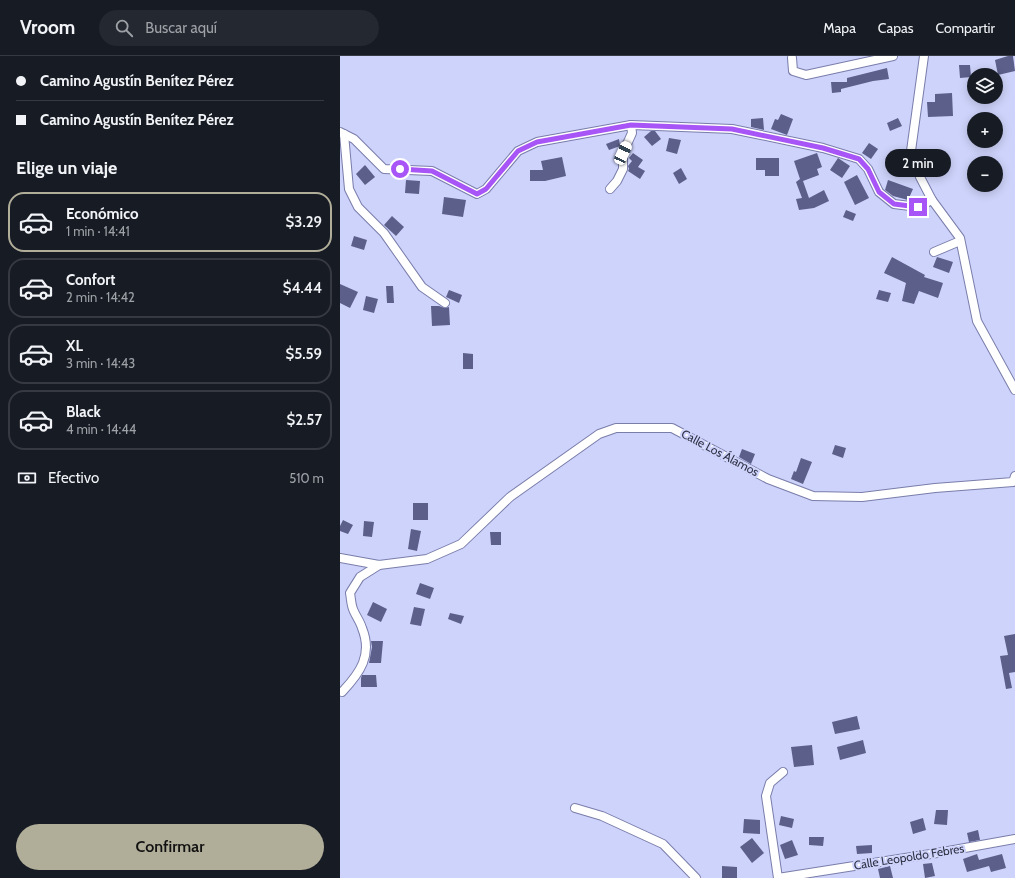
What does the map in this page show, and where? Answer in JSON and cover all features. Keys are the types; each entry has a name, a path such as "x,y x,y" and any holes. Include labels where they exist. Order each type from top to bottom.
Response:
{"street":[{"path":"792,58 793,71 806,75 893,56"},
{"path":"924,56 911,151 920,177 932,200 960,238 977,320 1015,390"},
{"path":"444,303 422,287 384,233 358,207 349,189 342,133 354,138 384,169 432,171 477,194 486,189 518,151 537,142 631,125 732,129 823,148 859,159 868,169 879,192 894,204 918,207 932,200"},
{"path":"610,189 617,181 623,169 623,153 632,133 631,125"},
{"path":"934,252 960,241"},
{"name":"Calle Los Álamos","path":"340,558 379,565 426,558 461,544 510,497 599,434 616,428 672,428 768,479 813,496 862,497 935,488 1013,482 1015,476"},
{"path":"342,692 356,676 364,661 366,641 353,609 350,593 360,577 379,565"},
{"path":"778,878 766,796 770,783 783,772"},
{"path":"575,808 602,816 663,844 696,878"},
{"name":"Calle Leopoldo Febres","path":"778,878 1015,839"}],"building":[{"path":"1013,56 1015,71 1003,74 1003,68 997,68 995,60"},
{"path":"959,65 970,65 970,68 967,68 967,77 960,78"},
{"path":"887,68 889,79 873,81 841,89 841,92 832,93 831,82 847,82 847,78"},
{"path":"952,93 953,116 928,117 927,102 935,102 935,94"},
{"path":"781,114 793,119 787,135 771,129 775,119 778,120"},
{"path":"763,118 764,130 751,127 751,119"},
{"path":"898,118 902,126 890,131 887,123"},
{"path":"651,131 655,131 661,139 652,146 644,137"},
{"path":"669,138 681,140 677,154 666,151"},
{"path":"619,139 620,146 609,150 606,144"},
{"path":"869,143 878,149 871,159 862,153"},
{"path":"633,153 643,160 638,167 645,171 640,179 628,171 628,166 632,161 629,158"},
{"path":"817,153 822,167 817,169 819,175 803,181 809,198 824,190 829,201 814,208 799,210 796,199 802,198 796,182 800,179 794,161"},
{"path":"562,157 566,176 545,181 530,181 530,170 543,170 541,161"},
{"path":"906,157 907,165 910,164 911,172 900,173 899,166 890,166 889,158"},
{"path":"756,158 779,158 779,176 765,176 765,170 756,170"},
{"path":"838,158 850,166 842,178 830,170"},
{"path":"365,165 375,177 365,185 356,174"},
{"path":"681,168 687,179 679,184 673,173"},
{"path":"857,175 869,198 855,205 844,182"},
{"path":"406,180 420,181 419,194 405,193"},
{"path":"888,180 913,189 908,200 893,196 885,190"},
{"path":"444,197 466,200 463,217 442,214"},
{"path":"846,210 856,214 853,221 843,217"},
{"path":"392,216 404,227 396,236 384,225"},
{"path":"354,236 367,240 364,250 351,246"},
{"path":"892,257 925,275 924,277 943,283 938,298 919,291 914,304 902,301 906,283 884,273"},
{"path":"937,257 953,262 949,273 933,267"},
{"path":"340,284 358,292 350,308 340,303"},
{"path":"386,286 393,286 394,303 387,303"},
{"path":"449,290 462,295 459,303 446,297"},
{"path":"879,290 891,293 888,302 876,299"},
{"path":"366,296 378,299 374,313 363,310"},
{"path":"431,306 445,308 449,307 450,325 432,326"},
{"path":"463,353 473,354 473,369 463,369"},
{"path":"835,445 846,448 843,458 832,454"},
{"path":"742,449 755,454 751,464 739,457"},
{"path":"801,458 812,462 803,484 791,479 794,471 796,472"},
{"path":"413,503 428,503 428,520 413,520"},
{"path":"343,520 353,525 348,534 340,531 340,526"},
{"path":"364,521 374,522 372,537 363,536"},
{"path":"411,529 421,531 417,551 408,549"},
{"path":"490,532 501,532 501,545 491,545"},
{"path":"420,583 434,588 430,599 416,594"},
{"path":"373,602 387,609 381,622 367,615"},
{"path":"414,607 425,609 421,626 410,624"},
{"path":"450,613 464,616 461,624 448,619"},
{"path":"1015,634 1015,672 1009,673 1012,688 1006,689 1000,656 1008,655 1004,636"},
{"path":"371,641 383,641 381,663 369,663 372,647"},
{"path":"362,675 376,675 377,687 361,687"},
{"path":"857,716 860,729 835,734 832,722"},
{"path":"863,740 866,753 840,760 837,747"},
{"path":"812,745 814,765 794,767 791,747"},
{"path":"936,810 948,810 947,825 934,824"},
{"path":"781,816 794,819 792,828 779,825"},
{"path":"923,818 926,830 913,834 910,822"},
{"path":"744,819 760,820 760,834 743,833"},
{"path":"978,830 980,840 969,842 967,833"},
{"path":"809,837 824,837 823,846 809,845"},
{"path":"752,838 764,853 752,863 740,847"},
{"path":"792,840 798,855 785,859 780,845"},
{"path":"872,845 872,853 857,854 856,846"},
{"path":"977,854 979,860 1002,854 1006,868 991,872 989,866 967,872 963,859"},
{"path":"932,863 935,876 925,878 923,864"},
{"path":"722,866 737,867 737,878 722,878"},
{"path":"890,866 893,878 880,878 878,869"}],"route":[{"path":"400,169 432,171 477,194 486,189 518,151 537,142 631,125 732,129 823,148 859,159 868,169 879,192 894,204 918,207"}]}
